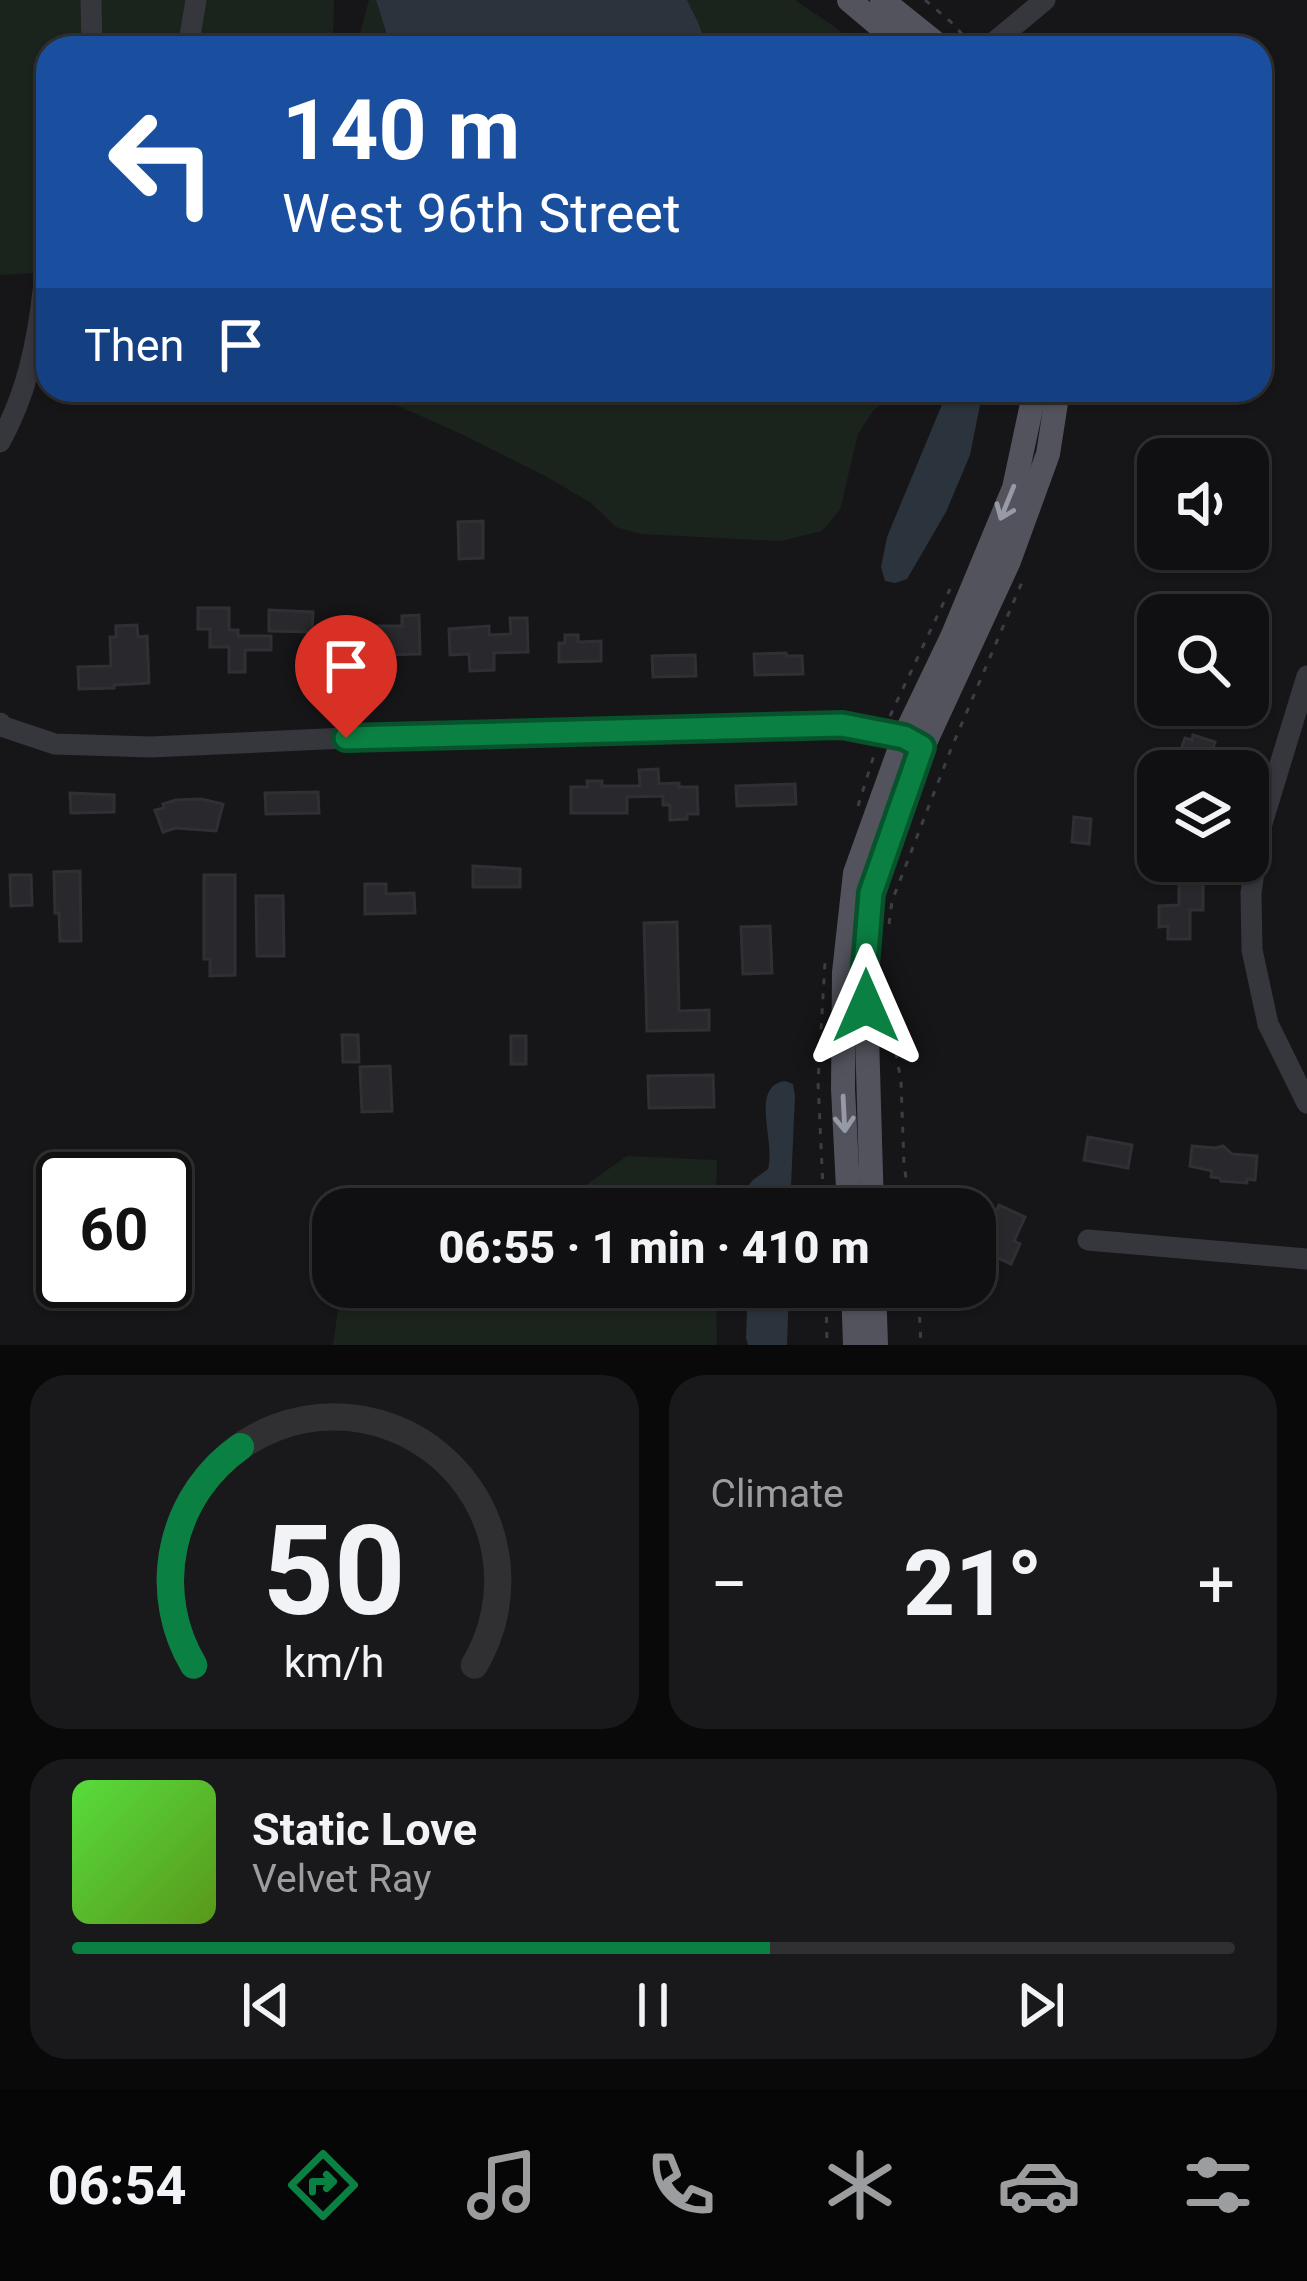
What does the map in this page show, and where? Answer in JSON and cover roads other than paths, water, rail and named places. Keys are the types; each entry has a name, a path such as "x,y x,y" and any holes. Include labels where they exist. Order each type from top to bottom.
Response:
{"main road":[{"path":"849,0 892,36"},
{"path":"882,0 927,36"},
{"path":"848,1188 843,1089 845,958 855,873 913,742 1013,488 1032,402"},
{"path":"871,1188 865,965 871,893 913,742 1010,561 1048,454 1056,402"},
{"path":"854,1308 855,1345"},
{"path":"875,1308 876,1345"}],"street":[{"path":"91,0 92,36"},
{"path":"190,36 196,0"},
{"path":"1002,36 1045,0"},
{"path":"0,442 29,376 36,336"},
{"path":"1307,676 1260,830 1251,893 1252,950 1268,1024 1307,1102"},
{"path":"0,723 55,744 151,746 842,725 913,742"},
{"path":"1088,1240 1307,1259"}]}
